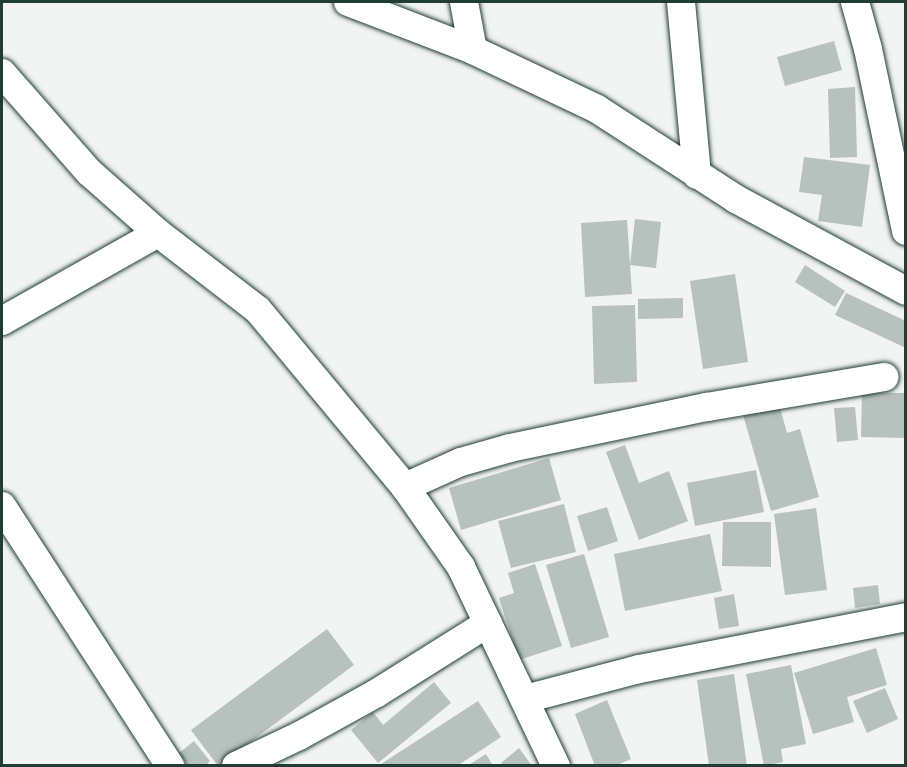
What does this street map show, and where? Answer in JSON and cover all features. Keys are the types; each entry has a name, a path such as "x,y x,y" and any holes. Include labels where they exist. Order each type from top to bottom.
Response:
{"street":[{"path":"348,2 472,50 597,110 736,199 906,291"},
{"path":"464,2 472,50"},
{"path":"681,2 697,175"},
{"path":"855,2 868,49 906,231"},
{"path":"2,73 89,172 158,233 258,310 405,487 460,567 556,765"},
{"path":"2,321 158,233"},
{"path":"405,487 461,462 510,448 707,407 884,376"},
{"path":"2,506 170,765"},
{"path":"525,699 639,669 906,616"},
{"path":"236,765 299,736 377,693 488,623"}],"building":[{"path":"834,41 842,70 785,86 777,57"},
{"path":"855,87 857,157 830,158 828,89"},
{"path":"804,157 870,165 862,227 818,221 822,195 799,192"},
{"path":"635,219 661,222 656,268 630,265"},
{"path":"627,220 632,294 585,297 581,223"},
{"path":"805,265 845,291 835,307 795,282"},
{"path":"735,274 748,362 703,369 690,281"},
{"path":"846,293 906,321 906,348 835,315"},
{"path":"683,298 683,318 638,319 638,299"},
{"path":"635,305 637,382 594,384 592,306"},
{"path":"862,393 906,393 906,438 861,437"},
{"path":"779,404 787,433 800,429 819,497 771,511 743,415"},
{"path":"855,407 858,440 837,442 834,408"},
{"path":"625,445 639,483 669,471 688,521 639,540 606,452"},
{"path":"549,458 561,500 461,530 449,488"},
{"path":"756,470 764,512 695,526 687,483"},
{"path":"564,504 576,552 511,568 498,521"},
{"path":"607,507 618,541 588,551 577,516"},
{"path":"816,508 827,590 785,595 774,514"},
{"path":"723,522 771,522 771,567 722,566"},
{"path":"710,534 722,591 625,611 614,554"},
{"path":"584,554 609,637 571,648 546,565"},
{"path":"535,564 562,646 519,660 499,598 514,593 508,573"},
{"path":"878,585 880,604 855,608 853,588"},
{"path":"734,594 739,626 719,629 714,598"},
{"path":"327,629 354,665 218,766 191,730"},
{"path":"876,648 887,685 847,697 854,722 813,734 794,673"},
{"path":"791,665 806,744 781,749 783,762 764,766 746,674"},
{"path":"734,674 747,766 709,766 697,680"},
{"path":"434,682 451,703 378,763 351,730 373,712 383,725"},
{"path":"885,688 898,719 867,733 853,701"},
{"path":"607,700 631,759 615,766 595,766 575,714"},
{"path":"478,701 501,737 457,766 378,766"},
{"path":"194,741 210,761 205,766 188,766 178,754"},
{"path":"519,748 532,766 503,766 501,763"},
{"path":"486,754 493,766 467,766"}]}
